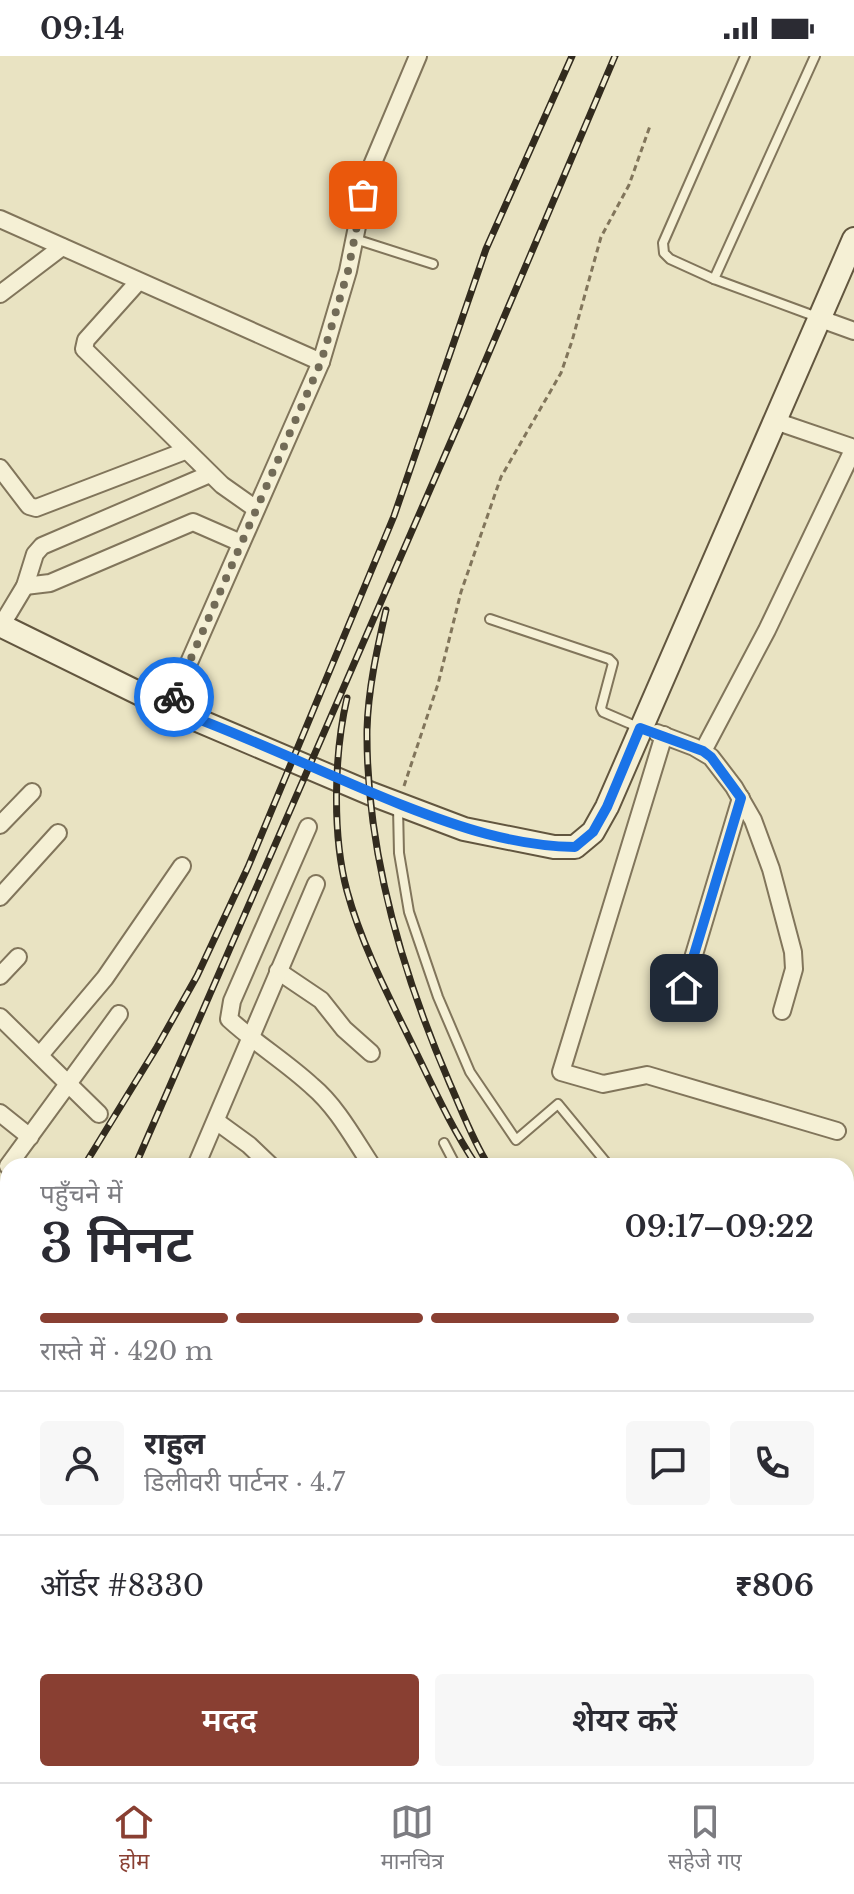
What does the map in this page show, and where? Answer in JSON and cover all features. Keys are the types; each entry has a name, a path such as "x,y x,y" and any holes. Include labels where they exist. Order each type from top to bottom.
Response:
{"street":[{"path":"169,708 321,362 338,308 367,177 418,56"},
{"path":"0,219 321,362"},
{"path":"210,474 42,546 35,554 25,586 0,625 169,708 464,829 554,847 575,847 593,832 607,807 854,239"},
{"path":"0,294 62,247"},
{"path":"138,282 86,340 84,349 185,451 256,509"},
{"path":"818,318 854,331"},
{"path":"703,751 767,630 854,448 775,421"},
{"path":"0,468 29,506 36,508 185,451"},
{"path":"25,586 50,583 193,522 199,522 241,543"},
{"path":"640,728 703,751 711,757 741,798 760,837 793,952 794,969 782,1011"},
{"path":"664,735 561,1072 603,1084 647,1075 837,1131"},
{"path":"0,825 32,792"},
{"path":"684,988 741,798"},
{"path":"308,827 229,1011 229,1019 250,1039 312,1085 328,1102 366,1158"},
{"path":"0,897 58,833"},
{"path":"40,1055 105,978 182,866"},
{"path":"200,1158 316,884"},
{"path":"0,976 18,957"},
{"path":"278,971 321,1000 344,1029 371,1053"},
{"path":"14,1158 119,1014"},
{"path":"0,1017 99,1114"},
{"path":"0,1113 30,1137"},
{"path":"216,1121 263,1158"}],"lane":[{"path":"745,56 663,243 664,253 670,259 714,279 818,318"},
{"path":"714,279 815,56"},
{"path":"354,238 433,264"},
{"path":"490,619 609,659 613,670 601,708 603,712 640,728"},
{"path":"399,803 399,853 409,912 438,997 470,1072 516,1140 558,1104 602,1158"},
{"path":"444,1143 452,1158"}],"path":[{"path":"399,803 438,684 461,592 501,477 561,373 601,237 629,185 650,126"}],"railway":[{"path":"89,1158 197,976 248,867 394,516 486,249 572,56"},
{"path":"138,1158 462,416 615,56"},
{"path":"386,610 371,685 367,730 368,775 380,866 402,955 417,999 463,1115 485,1158"},
{"path":"347,698 339,744 336,794 339,845 347,891 360,932 386,990 443,1108 472,1158"}],"way so far":[{"path":"174,697 321,362 348,271 363,195"}],"route":[{"path":"174,697 169,708 369,793 464,829 554,847 575,847 593,832 607,807 640,728 703,751 711,757 741,798 684,988"}]}
